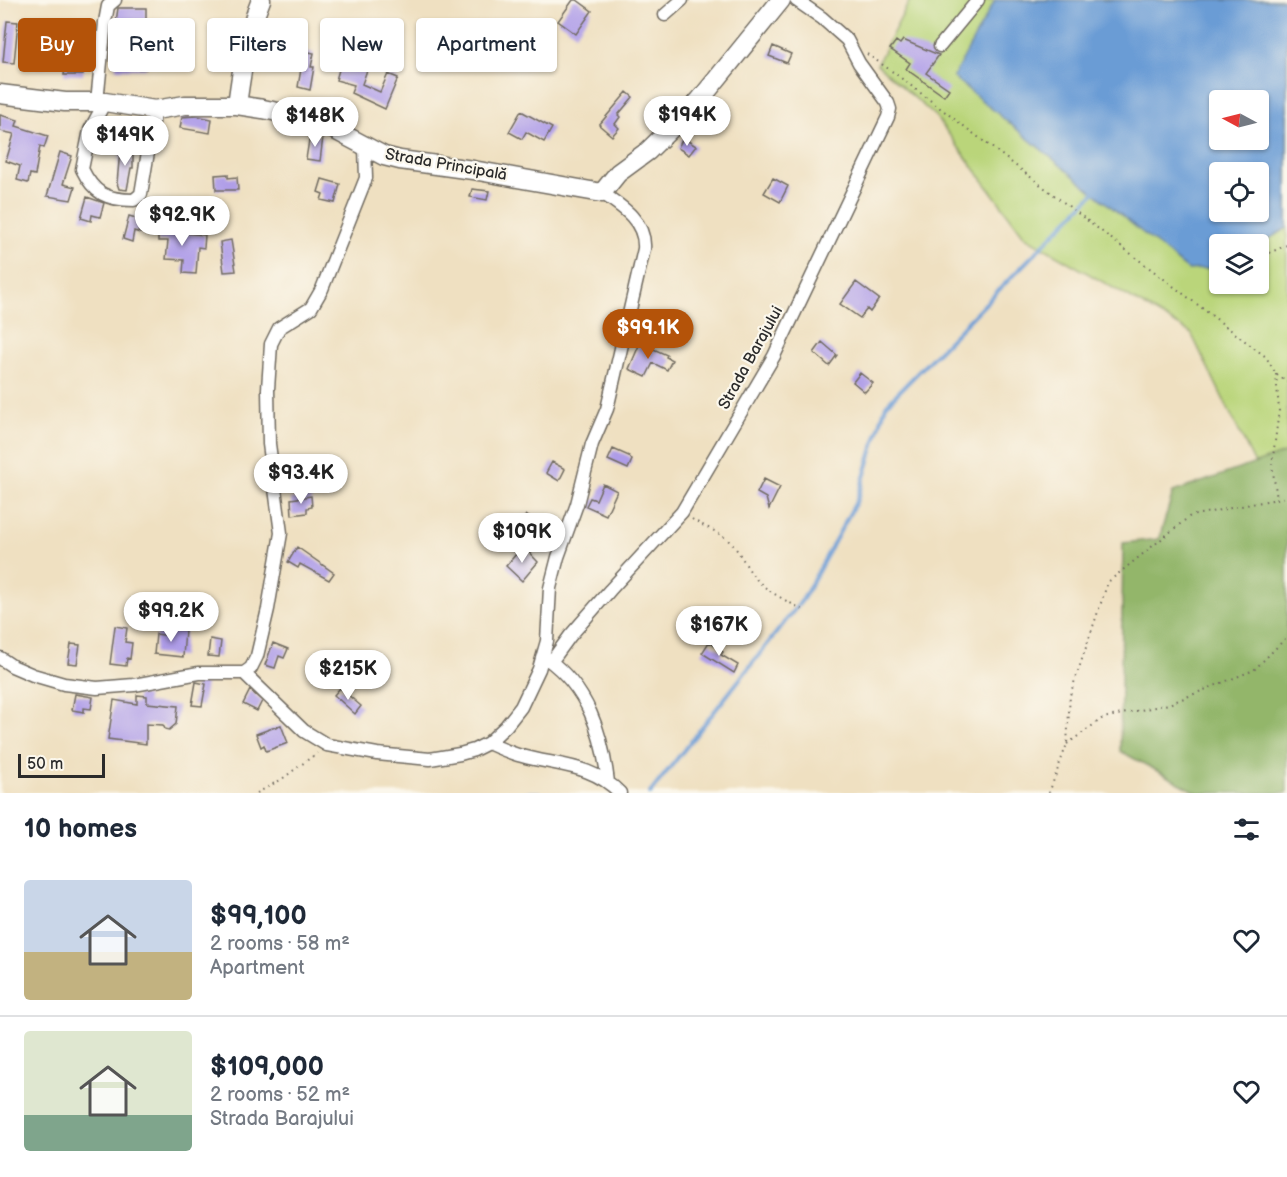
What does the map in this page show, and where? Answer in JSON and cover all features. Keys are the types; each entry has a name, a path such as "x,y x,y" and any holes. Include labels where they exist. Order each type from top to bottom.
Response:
{"main road":[{"path":"237,105 244,54 252,21 261,0"},
{"path":"602,193 618,172 648,151 699,101 783,0"},
{"name":"Strada Principală","path":"0,94 65,102 101,102 155,110 185,105 237,105 302,117 333,129 384,156 400,160 473,170 602,193"}],"street":[{"path":"115,0 108,6 106,14 101,102 90,130 82,169 94,189 103,195 124,200 134,200 141,194 155,110"},
{"path":"665,15 682,0"},
{"name":"Strada Barajului","path":"547,659 682,512 774,356 888,117 890,109 888,103 847,40 822,18 783,0"},
{"path":"940,46 978,0"},
{"path":"0,658 33,675 64,684 97,688 134,685 199,674 244,673 251,668 257,656 268,609 281,533 269,444 268,389 271,344 279,328 311,308 322,288 366,178 365,147"},
{"path":"244,673 304,731 327,745 377,754 430,759 474,750 488,743 506,726 520,707 547,659 550,588 558,557 577,504 592,444 607,409 644,249 644,237 635,219 602,193"},
{"path":"547,659 574,683 587,703 598,730 614,787"},
{"path":"488,743 524,757 578,768 614,787"}],"path":[{"path":"847,40 893,72 1266,357 1276,374 1287,382"},
{"path":"1269,253 1287,245"},
{"path":"1276,374 1279,410 1272,465 1277,499"},
{"path":"1049,793 1067,744 1070,695 1108,582 1190,516 1287,497"},
{"path":"682,512 706,529 724,536 734,545 757,580 775,595 805,611"},
{"path":"1067,744 1103,718 1169,704 1254,670 1287,637"},
{"path":"257,793 282,779 327,745"}],"green space":[{"path":"910,0 1287,0 1287,452 1255,464 1191,333 1025,237 936,117 877,64"},
{"path":"1287,452 1287,793 1198,793 1120,751 1123,543 1159,539 1173,492"}],"water":[{"path":"995,0 1287,0 1287,228 1269,239 1269,234 1209,234 1209,269 1188,270 953,77"}],"building":[{"path":"573,0 577,0 592,11 576,34 558,21"},
{"path":"118,8 146,8 146,18 117,18"},
{"path":"7,21 18,22 14,63 3,62"},
{"path":"903,40 939,55 926,73 949,89 944,96 906,69 910,63 890,49 896,41 900,44"},
{"path":"773,46 791,54 787,63 769,56"},
{"path":"308,52 314,53 310,90 298,87 300,72 308,72"},
{"path":"64,72 83,72 83,75 64,75"},
{"path":"338,72 366,72 362,84 380,92 388,74 398,78 385,109 351,93 354,85 336,80"},
{"path":"627,92 633,97 618,115 620,117 615,124 619,128 612,136 599,125"},
{"path":"521,111 552,128 544,142 526,132 522,139 509,132"},
{"path":"0,115 18,120 16,126 48,136 44,148 40,146 35,175 30,174 28,183 17,180 20,166 6,161 14,134 0,131"},
{"path":"196,116 212,119 210,133 180,128 182,117"},
{"path":"310,134 323,137 320,161 306,159"},
{"path":"683,138 696,146 689,155 678,148"},
{"path":"125,145 129,145 133,150 133,168 131,168 127,190 119,189 117,183 120,150"},
{"path":"60,152 72,156 63,184 75,187 71,200 47,196"},
{"path":"228,174 228,178 237,177 238,190 216,190 215,175"},
{"path":"773,178 788,186 780,202 764,193"},
{"path":"322,179 340,184 335,203 321,200 323,194 318,192"},
{"path":"472,189 489,191 487,200 470,197"},
{"path":"87,197 104,203 100,217 92,215 91,221 81,218"},
{"path":"129,216 143,220 140,233 134,231 132,242 123,239"},
{"path":"158,227 177,228 177,232 205,235 204,248 198,247 196,274 183,273 184,260 166,259 168,241 158,241"},
{"path":"231,240 236,271 224,272 220,242"},
{"path":"856,282 879,299 870,312 867,309 860,318 840,304"},
{"path":"822,342 837,355 829,366 814,353"},
{"path":"640,343 667,355 666,357 672,360 667,370 653,363 646,377 629,369"},
{"path":"860,373 873,383 865,392 853,382"},
{"path":"613,449 629,456 632,460 628,469 608,460"},
{"path":"552,462 565,469 559,481 546,473"},
{"path":"764,479 780,487 769,509 766,498 757,493"},
{"path":"603,484 617,491 606,515 586,506 590,498 596,500"},
{"path":"311,496 312,507 307,508 307,513 292,515 291,499"},
{"path":"526,515 543,527 538,534 535,535 525,528 527,526 521,522"},
{"path":"523,546 538,562 522,581 506,566"},
{"path":"297,547 334,573 329,580 300,564 298,568 288,562"},
{"path":"170,625 179,626 178,630 185,630 183,657 154,654 156,634 169,636"},
{"path":"115,626 127,628 125,642 132,643 130,659 127,658 126,666 110,664"},
{"path":"210,639 221,641 219,657 208,656"},
{"path":"709,642 723,652 721,655 738,665 734,673 702,653"},
{"path":"273,643 288,649 284,658 279,656 275,668 265,665"},
{"path":"71,644 80,645 77,664 68,663"},
{"path":"196,682 206,684 202,706 192,705"},
{"path":"340,688 361,706 355,714 334,695"},
{"path":"250,690 262,701 257,711 243,704"},
{"path":"75,694 93,697 91,709 84,708 84,712 72,710"},
{"path":"137,695 147,696 147,703 178,706 176,724 169,730 163,725 146,724 146,744 108,739 114,700 137,704"},
{"path":"281,725 288,743 266,751 264,745 261,747 256,734"}],"waterway":[{"path":"650,793 803,599 857,500 886,405 1094,193"},
{"path":"527,793 539,793"}]}
